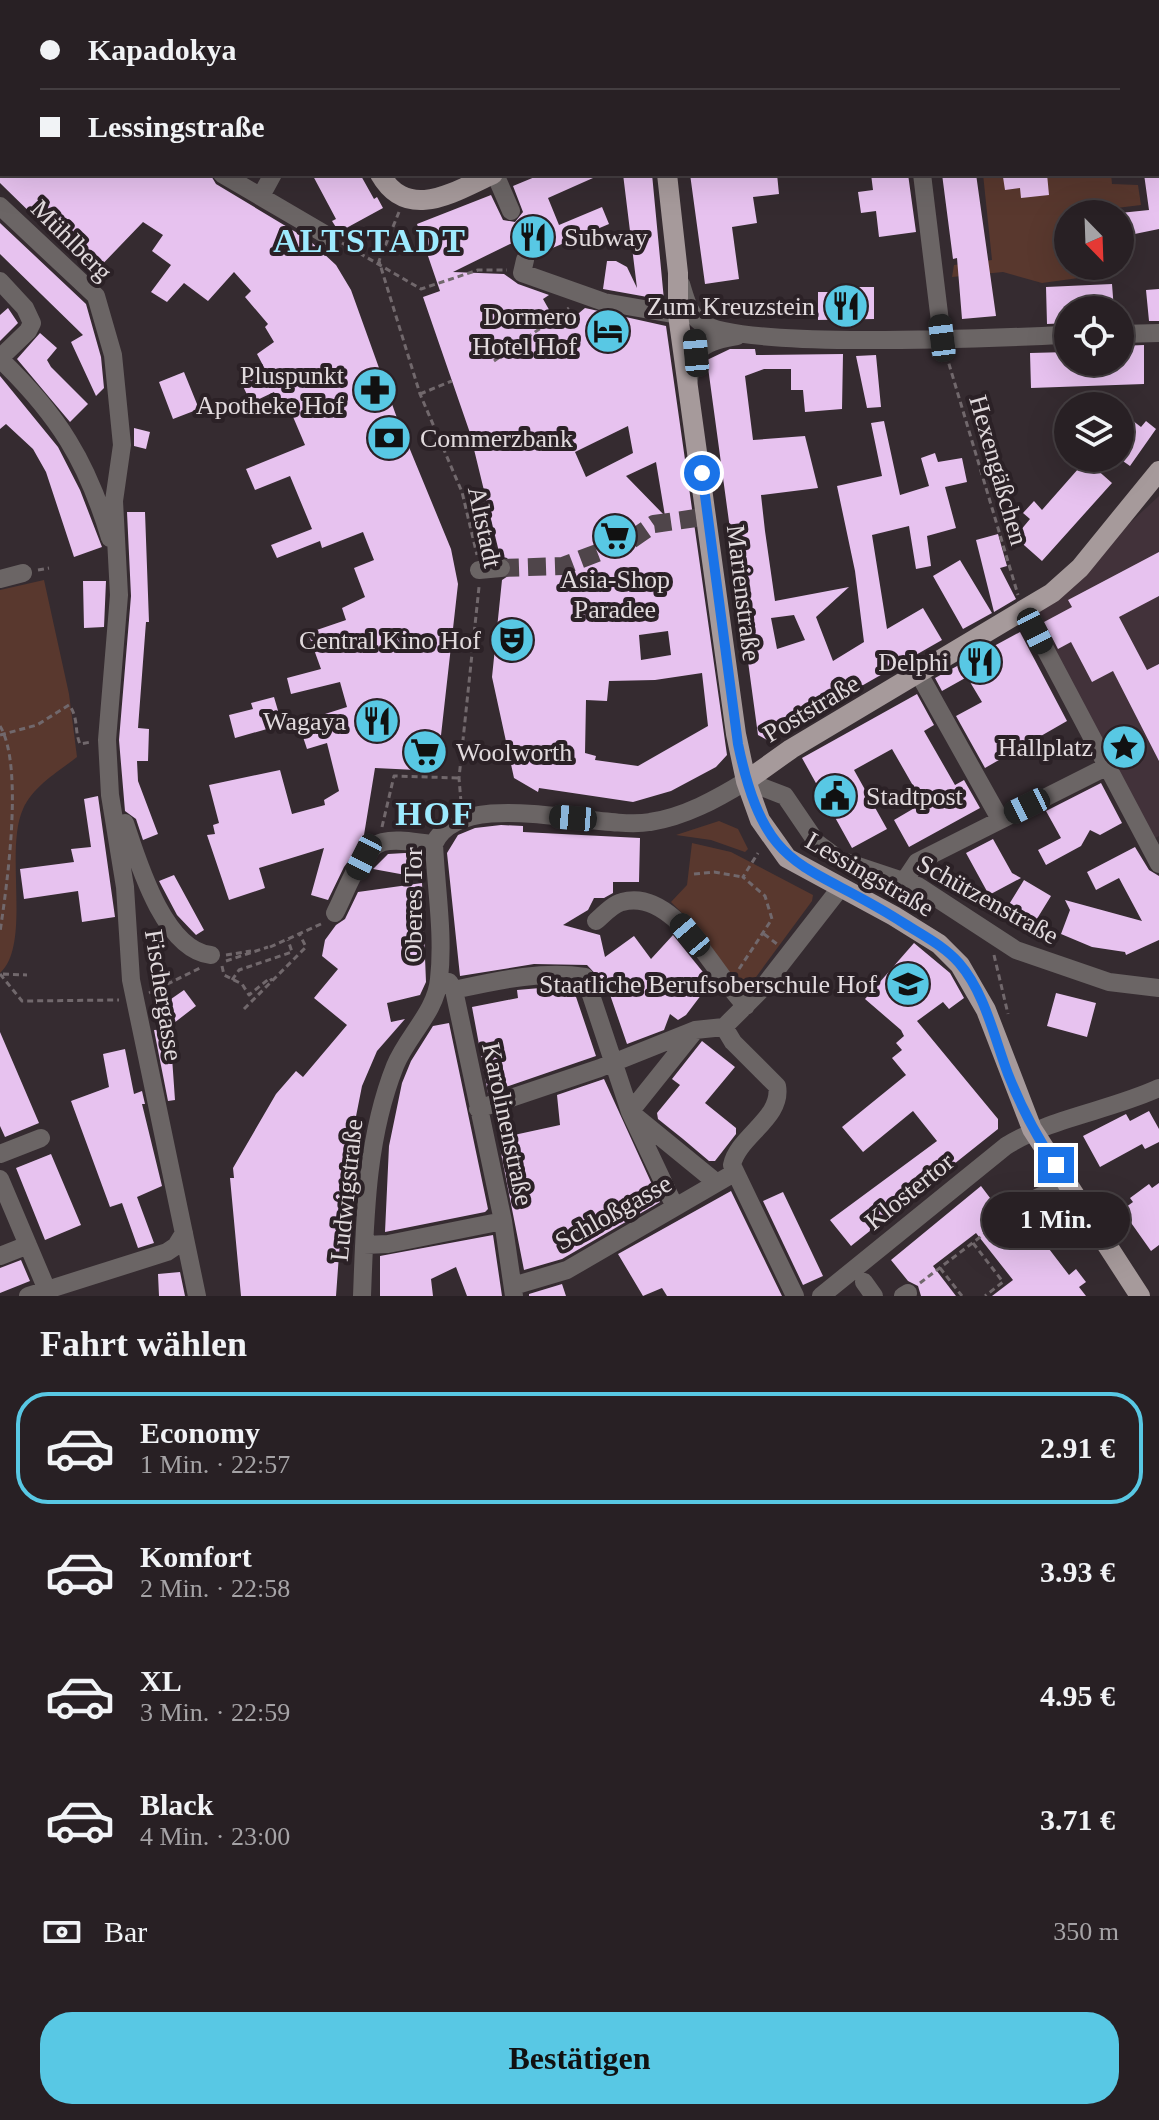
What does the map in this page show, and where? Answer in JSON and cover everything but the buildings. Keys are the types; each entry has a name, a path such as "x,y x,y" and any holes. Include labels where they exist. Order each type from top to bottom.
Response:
{"main road":[{"path":"381,176 389,188 404,199 431,201 490,176"},
{"name":"Marienstraße","path":"667,176 685,314 702,517 746,781"},
{"name":"Poststraße","path":"746,781 791,749 1052,593 1080,568 1158,476"},
{"name":"Lessingstraße","path":"746,781 763,827 777,846 802,868 939,944 960,965 986,1010 1032,1129 1140,1296"}],"street":[{"path":"226,176 328,236"},
{"path":"261,196 272,176"},
{"path":"495,176 513,215"},
{"path":"922,176 942,338"},
{"name":"Mühlberg","path":"0,206 96,296 103,313"},
{"path":"524,266 585,296 685,314 706,326 748,334 806,339 1054,335"},
{"path":"0,281 25,308 32,323 28,331 0,358 36,394 59,424 94,486 117,564"},
{"name":"Fischergasse","path":"103,313 113,355 122,445 114,501 118,623 107,763 125,887 131,980 138,999 153,1094 197,1296"},
{"path":"685,314 696,353"},
{"path":"1134,334 1159,333"},
{"path":"689,381 691,362 696,353 713,341 748,334"},
{"path":"479,570 501,568"},
{"path":"0,579 23,573"},
{"path":"1024,609 1159,864"},
{"path":"919,674 1000,819"},
{"name":"Fischergasse","path":"107,763 131,842 170,927 188,948 217,960"},
{"path":"905,880 917,862 1106,767"},
{"name":"Poststraße","path":"463,818 514,813 648,823 685,812 746,781"},
{"name":"Schützenstraße","path":"746,781 785,796 817,843 840,860 905,880 929,892 1016,950 1097,979 1159,988"},
{"name":"Oberes Tor","path":"431,1005 439,966 434,844 440,832 463,818"},
{"path":"335,913 368,851 382,842 434,844"},
{"path":"478,1109 695,1030 724,1027 746,1006 841,887"},
{"path":"596,921 621,902 651,903 679,922 746,1006"},
{"name":"Karolinenstraße","path":"439,966 454,990 503,1221 514,1291"},
{"path":"454,990 512,978 568,974 585,977 630,1112 675,1207"},
{"name":"Ludwigstraße","path":"362,1296 369,1168 388,1085 404,1048 431,1005"},
{"path":"724,1027 733,1042 776,1082 778,1099 736,1153 732,1165 795,1296"},
{"path":"630,1112 695,1030"},
{"name":"Klostertor","path":"821,1296 1006,1146 1032,1129 1103,1109 1159,1088"},
{"path":"630,1112 717,1183"},
{"path":"0,1154 41,1138"},
{"name":"Schloßgasse","path":"514,1291 567,1270 734,1173"},
{"path":"0,1179 47,1290"},
{"path":"1023,1203 1068,1183"},
{"path":"364,1245 388,1244 503,1221"},
{"path":"28,1296 167,1252 176,1246 184,1233"},
{"path":"0,1256 28,1245"}],"path":[{"path":"379,261 404,199"},
{"path":"328,236 379,261 421,289 478,270 524,266 523,239 513,215"},
{"name":"Altstadt","path":"379,261 420,394 462,492 479,570 476,629 459,778 463,818"},
{"path":"494,361 585,296"},
{"name":"Hexengäßchen","path":"942,338 1012,581 1024,609"},
{"path":"420,394 452,381"},
{"path":"2,735 37,725 69,705 76,715 80,744"},
{"path":"0,726 13,804 8,889 0,932"},
{"path":"382,842 380,834 394,776 459,778"},
{"path":"743,877 747,865 758,853"},
{"path":"694,874 714,872 743,877 765,896 772,919 726,984"},
{"path":"217,960 288,940 335,913"},
{"path":"244,1009 306,947 300,935"},
{"path":"232,980 239,970 292,952 288,940"},
{"path":"217,960 268,947"},
{"path":"217,960 224,975 242,984 249,995 270,978 272,981"},
{"path":"0,974 22,1001 138,999 195,970"},
{"path":"0,974 27,975"},
{"path":"906,1294 1023,1203"},
{"path":"973,1243 1003,1282 985,1296"},
{"path":"940,1268 962,1296"}],"shaded area":[{"path":"983,176 1111,176 1112,184 1138,185 1141,205 1134,206 1134,200 1054,200 1054,280 1064,280 1042,283 1003,272 952,277 954,265 992,260"},
{"path":"1159,496 1159,836 1152,840 1031,615"},
{"path":"44,580 69,694 77,757 39,786 23,809 16,848 14,941 9,959 0,973 0,590"},
{"path":"719,821 738,829 748,849 745,852 711,840 676,835"},
{"path":"692,843 731,852 813,895 812,901 742,996 689,920 671,902 687,885"}],"tunnel":[{"path":"501,568 563,566 631,540 654,524 696,518"}],"place":[{"name":"Subway","path":"533,237"},
{"name":"Zum Kreuzstein","path":"846,306"},
{"name":"Dormero Hotel Hof","path":"608,331"},
{"name":"Pluspunkt Apotheke Hof","path":"375,390"},
{"name":"Commerzbank","path":"389,438"},
{"name":"Asia-Shop Paradee","path":"615,536"},
{"name":"Central Kino Hof","path":"512,640"},
{"name":"Delphi","path":"980,662"},
{"name":"Wagaya","path":"377,721"},
{"name":"Hallplatz","path":"1124,747"},
{"name":"Woolworth","path":"425,752"},
{"name":"Stadtpost","path":"835,796"},
{"name":"Staatliche Berufsoberschule Hof","path":"908,984"}],"district":[{"name":"ALTSTADT","path":"370,240"},
{"name":"HOF","path":"435,813"}],"route":[{"path":"702,473 738,744 746,781 763,827 787,858 894,916 939,944 960,965 986,1010 1032,1129 1056,1165"}]}
